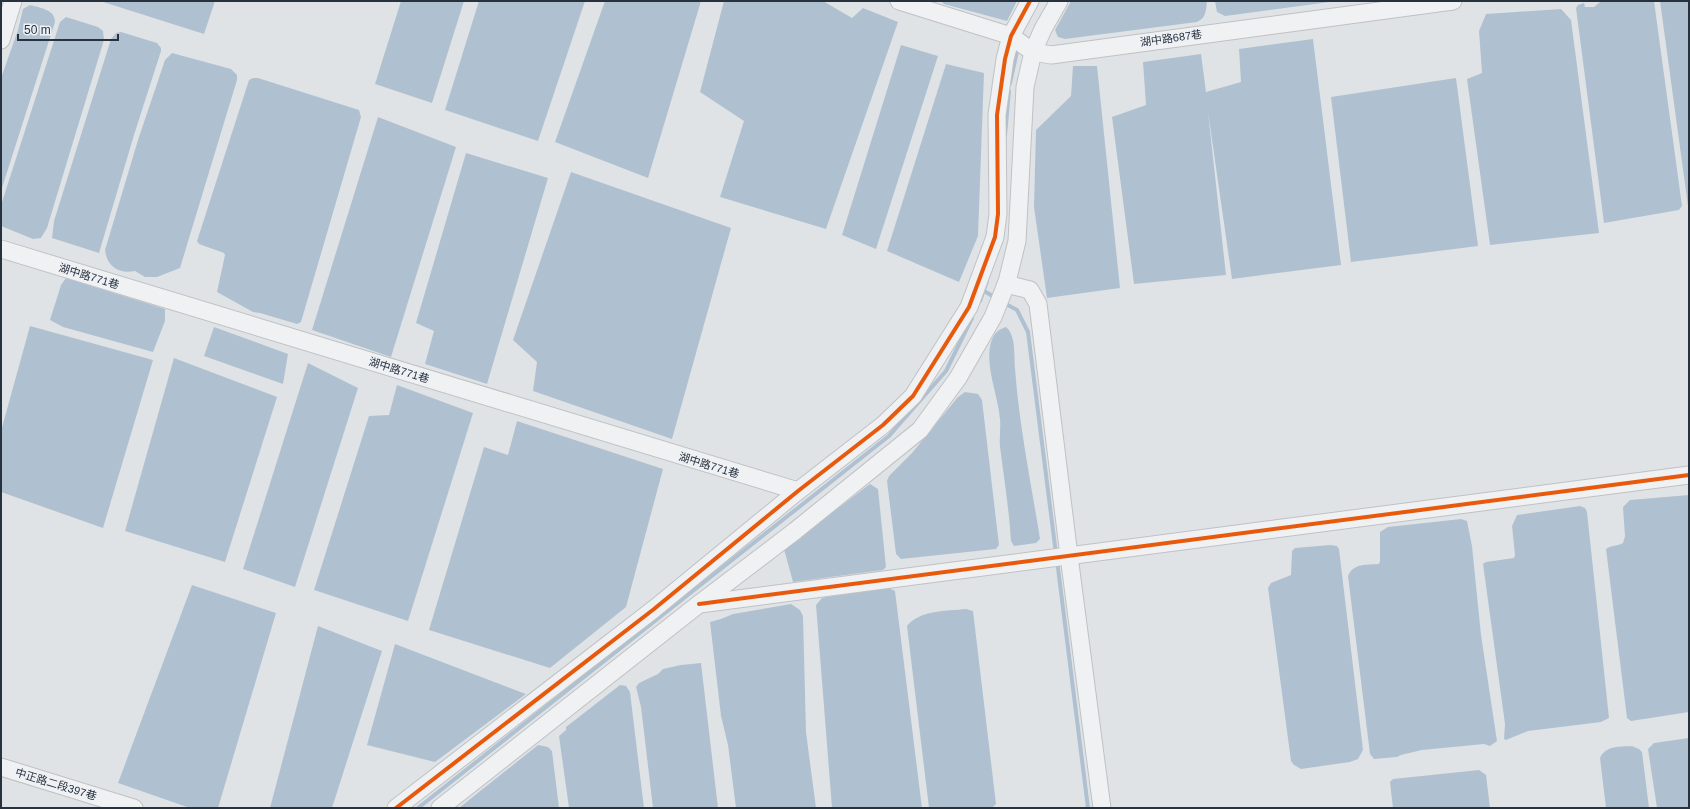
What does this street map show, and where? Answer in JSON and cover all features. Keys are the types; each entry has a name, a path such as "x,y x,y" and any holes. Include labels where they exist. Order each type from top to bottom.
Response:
{"street":[{"path":"1,40 13,1"},
{"name":"湖中路687巷","path":"899,1 1011,36 1033,52 1051,55 1453,1"},
{"path":"396,808 654,609 883,425 913,396 969,307 995,237 998,214 997,115 1005,59 1011,36 1030,1"},
{"path":"440,808 699,604 795,531 920,430 958,378 993,317 1006,284 1017,241 1025,87 1033,52 1043,29 1059,1"},
{"name":"湖中路771巷","path":"1,249 798,492"},
{"path":"1006,284 1030,290 1038,304 1102,808"},
{"path":"699,604 1689,475"},
{"name":"中正路二段397巷","path":"1,767 134,808"}],"water":[{"path":"100,1 215,1 204,34"},
{"path":"401,1 464,1 432,103 375,84"},
{"path":"479,1 585,1 538,141 445,110"},
{"path":"605,1 701,1 648,178 555,142"},
{"path":"724,1 823,1 852,18 863,8 898,22 826,229 720,197 744,121 700,92"},
{"path":"941,1 1017,1 1007,21 944,4"},
{"path":"1071,1 1207,1 1204,16 1197,22 1065,39 1058,37 1055,30"},
{"path":"1215,1 1337,1 1225,16 1217,12"},
{"path":"1654,1 1682,206 1679,210 1604,223 1576,8 1578,5 1584,3 1585,7 1594,7 1600,2"},
{"path":"1660,1 1689,1 1689,206 1688,206"},
{"path":"30,5 50,12 55,22 1,191 1,78 18,30 23,9"},
{"path":"1561,9 1571,20 1599,233 1490,245 1467,79 1482,73 1479,31 1486,14"},
{"path":"66,17 98,27 103,31 104,40 47,228 41,238 33,239 1,226 1,205 60,22"},
{"path":"121,32 157,43 161,48 161,51 99,253 52,238 54,221 111,39 116,33"},
{"path":"1313,39 1341,265 1232,279 1208,112 1226,275 1134,284 1112,117 1146,105 1143,62 1201,54 1206,92 1241,82 1239,49"},
{"path":"901,45 938,56 876,249 842,235"},
{"path":"172,53 231,69 237,75 237,80 180,268 157,277 145,277 135,271 129,272 115,268 108,261 105,250 138,140 165,60"},
{"path":"946,64 984,73 978,236 959,282 887,251"},
{"path":"1073,66 1097,66 1120,288 1047,298 1034,207 1036,130 1071,96"},
{"path":"258,78 359,110 361,117 301,322 297,324 253,312 217,292 225,255 224,253 199,244 197,241 249,80"},
{"path":"1456,78 1478,246 1351,262 1331,97"},
{"path":"378,117 456,147 391,357 312,330"},
{"path":"466,153 548,178 487,384 425,364 434,331 416,323"},
{"path":"571,172 731,228 672,439 533,391 537,362 513,340"},
{"path":"66,278 165,309 165,321 153,352 63,327 50,320 61,285"},
{"path":"30,326 153,360 103,528 1,492 1,431"},
{"path":"214,327 288,354 283,384 204,356"},
{"path":"1006,327 1013,340 1019,411 1040,539 1036,543 1014,546 1011,541 1008,505 1000,447 1000,419 989,355 993,337 997,332"},
{"path":"174,358 277,397 225,562 125,531"},
{"path":"308,363 358,388 295,587 243,569"},
{"path":"397,385 473,413 408,621 314,590 369,416 389,415"},
{"path":"965,392 978,394 982,400 999,545 996,549 901,559 896,554 887,481 889,476 912,453 958,397"},
{"path":"517,421 663,469 626,607 550,668 429,630 484,447 508,455"},
{"path":"870,484 878,489 886,567 883,570 793,582 784,549"},
{"path":"1689,495 1689,712 1631,721 1627,718 1606,549 1623,543 1625,536 1623,507 1630,500"},
{"path":"1580,506 1585,508 1587,512 1609,718 1601,722 1528,731 1506,740 1504,739 1505,724 1483,564 1486,562 1514,558 1512,526 1517,515"},
{"path":"1461,519 1467,521 1472,546 1481,635 1497,741 1490,746 1484,744 1422,750 1397,757 1374,759 1370,754 1348,576 1353,569 1357,567 1379,564 1380,532 1388,527"},
{"path":"1330,545 1337,546 1339,549 1363,750 1358,759 1350,762 1301,769 1294,765 1291,761 1268,588 1271,583 1291,575 1292,551 1295,548"},
{"path":"192,585 276,613 218,808 190,808 118,783"},
{"path":"889,588 895,591 922,808 832,808 816,605 822,598 826,597"},
{"path":"791,604 800,610 803,616 806,732 816,808 736,808 728,745 721,716 710,622 733,614"},
{"path":"966,609 973,611 996,804 992,808 929,808 907,626 912,621 926,614"},
{"path":"318,626 382,651 332,808 270,808"},
{"path":"395,644 526,694 435,762 367,745"},
{"path":"701,663 718,808 653,808 641,707 636,687 639,683 658,674 663,669"},
{"path":"620,685 626,686 630,692 644,808 569,808 559,736 566,730 566,727"},
{"path":"1689,738 1689,808 1657,808 1648,749 1654,743"},
{"path":"538,745 548,747 552,751 559,808 459,808"},
{"path":"1632,746 1642,752 1649,808 1606,808 1600,758 1610,749"},
{"path":"1479,770 1486,775 1490,808 1393,808 1390,782 1393,779"}],"waterway":[{"path":"1010,83 1018,47"},
{"path":"1005,135 1009,91"},
{"path":"980,301 987,281"},
{"path":"984,291 996,298"},
{"path":"1004,303 1017,310 1028,332 1056,554"},
{"path":"418,808 889,436 946,371 972,318"},
{"path":"1057,560 1088,808"}],"cycle path":[{"path":"396,808 654,609 798,491 883,425 913,396 969,307 995,237 998,214 997,115 1005,59 1011,36 1030,1"},
{"path":"699,604 1689,475"}]}
